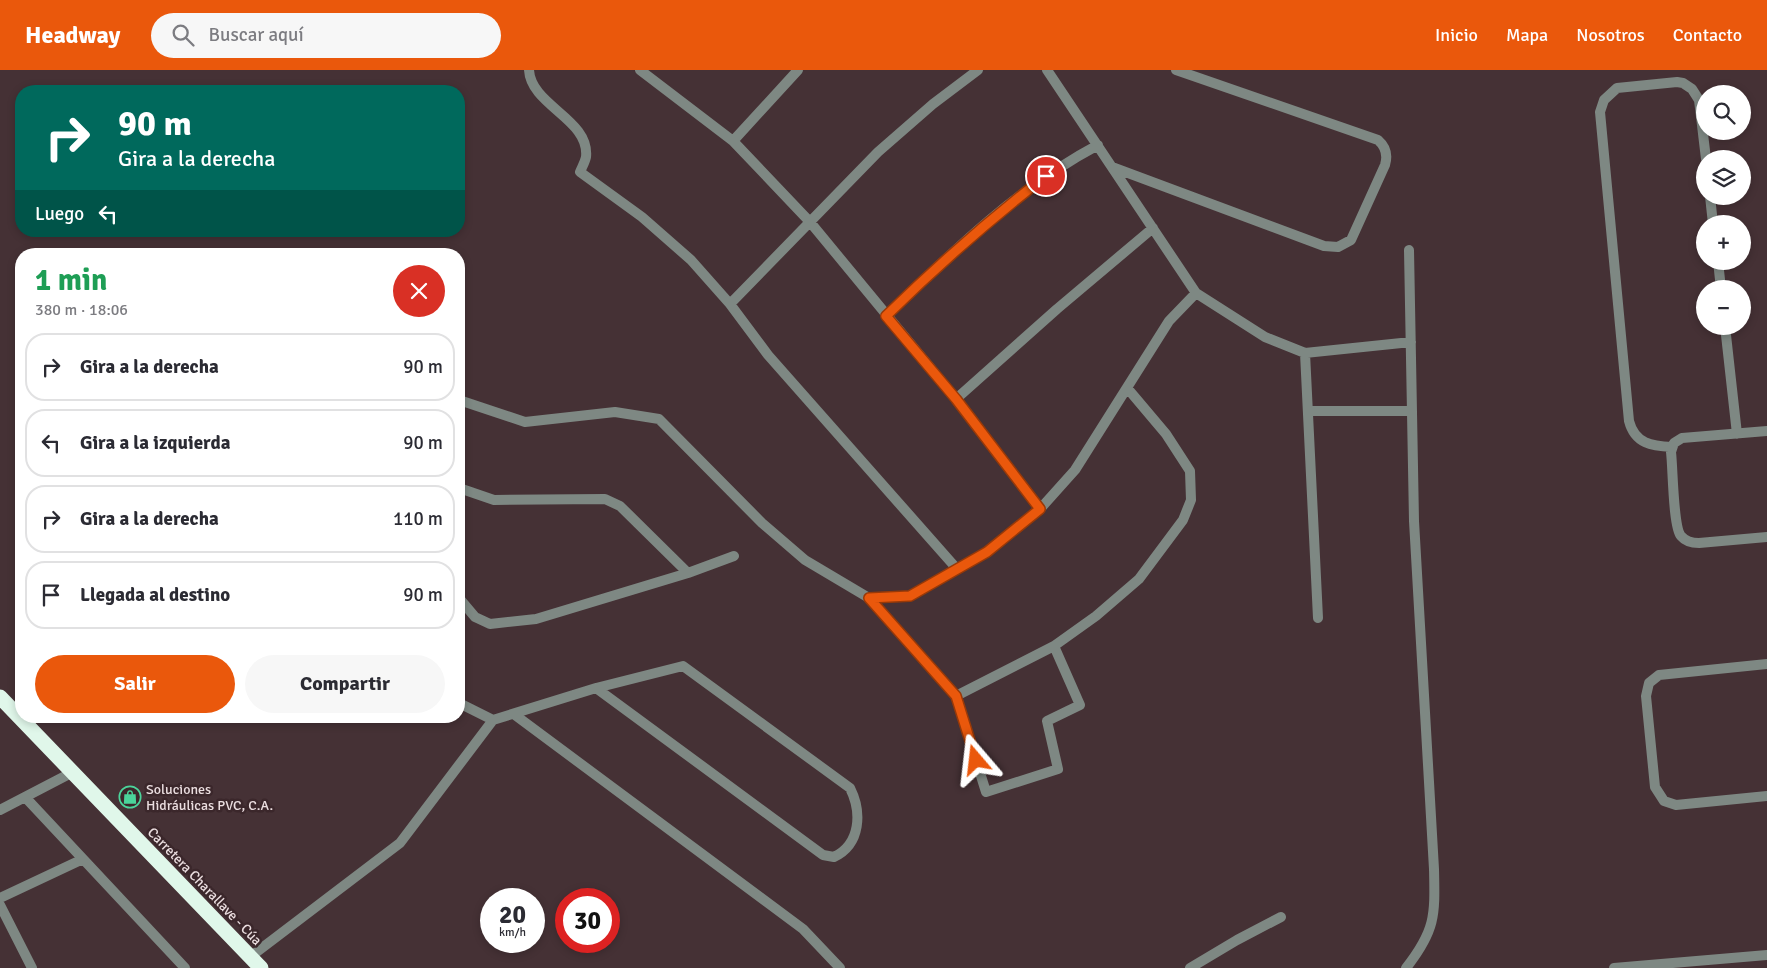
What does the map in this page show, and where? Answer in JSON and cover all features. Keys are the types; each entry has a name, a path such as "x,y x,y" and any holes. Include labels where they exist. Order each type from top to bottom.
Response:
{"highway":[{"name":"Carretera Charallave - Cúa","path":"0,697 15,712"},
{"name":"Carretera Charallave - Cúa","path":"25,723 261,968"}],"street":[{"path":"529,70 538,90 584,140 586,157 580,172 656,229 691,260 730,304 768,355 957,569"},
{"path":"733,141 798,70"},
{"path":"730,304 878,152 933,104 978,70"},
{"path":"1047,70 1196,293 1264,337 1305,353 1411,342"},
{"path":"1112,167 1331,248 1345,245 1355,234 1385,165 1386,154 1378,140 1176,70"},
{"path":"647,72 733,141 810,222 956,399 1040,509"},
{"path":"1705,150 1699,100 1688,86 1677,82 1623,86 1612,91 1604,100 1600,112 1629,421 1633,432 1643,442 1650,445 1672,447 1682,438 1767,431"},
{"path":"886,316 943,260 1000,212 1061,165 1098,145"},
{"path":"956,399 1057,309 1153,228"},
{"path":"1406,968 1422,947 1435,915 1414,521 1409,250"},
{"path":"869,598 910,596 987,552 1040,509 1075,470 1128,389 1146,356 1169,321 1196,293"},
{"path":"1726,335 1737,434"},
{"path":"1305,353 1318,618"},
{"path":"956,696 1054,646 1096,616 1139,579 1183,520 1191,500 1190,471 1166,434 1128,389"},
{"path":"465,402 525,422 615,412 659,419 762,523 805,560 869,598 956,696 986,792 1058,769 1047,721 1080,705 1054,646"},
{"path":"1309,411 1412,411"},
{"path":"1672,447 1676,524 1681,537 1692,543 1699,544 1767,537"},
{"path":"465,490 494,500 605,500 620,506 688,573"},
{"path":"465,605 475,617 490,624 536,619 688,573 734,556"},
{"path":"1767,664 1659,675 1649,683 1646,696 1655,787 1664,801 1676,805 1767,796"},
{"path":"250,957 400,843 494,720 515,715 596,688 683,666 850,788 857,808 858,824 850,846 834,857 823,855 596,688"},
{"path":"465,706 494,720"},
{"path":"515,715 802,929 840,968"},
{"path":"0,810 73,772"},
{"path":"25,797 185,968"},
{"path":"0,898 83,859"},
{"path":"0,905 32,968"},
{"path":"1190,968 1281,917"},
{"path":"1614,968 1767,955"}],"place":[{"name":"Soluciones Hidráulicas PVC, C.A.","path":"130,797"}],"route":[{"path":"976,760 956,696 869,598 910,596 987,552 1040,509 956,399 886,316 943,260 1046,176"}]}
